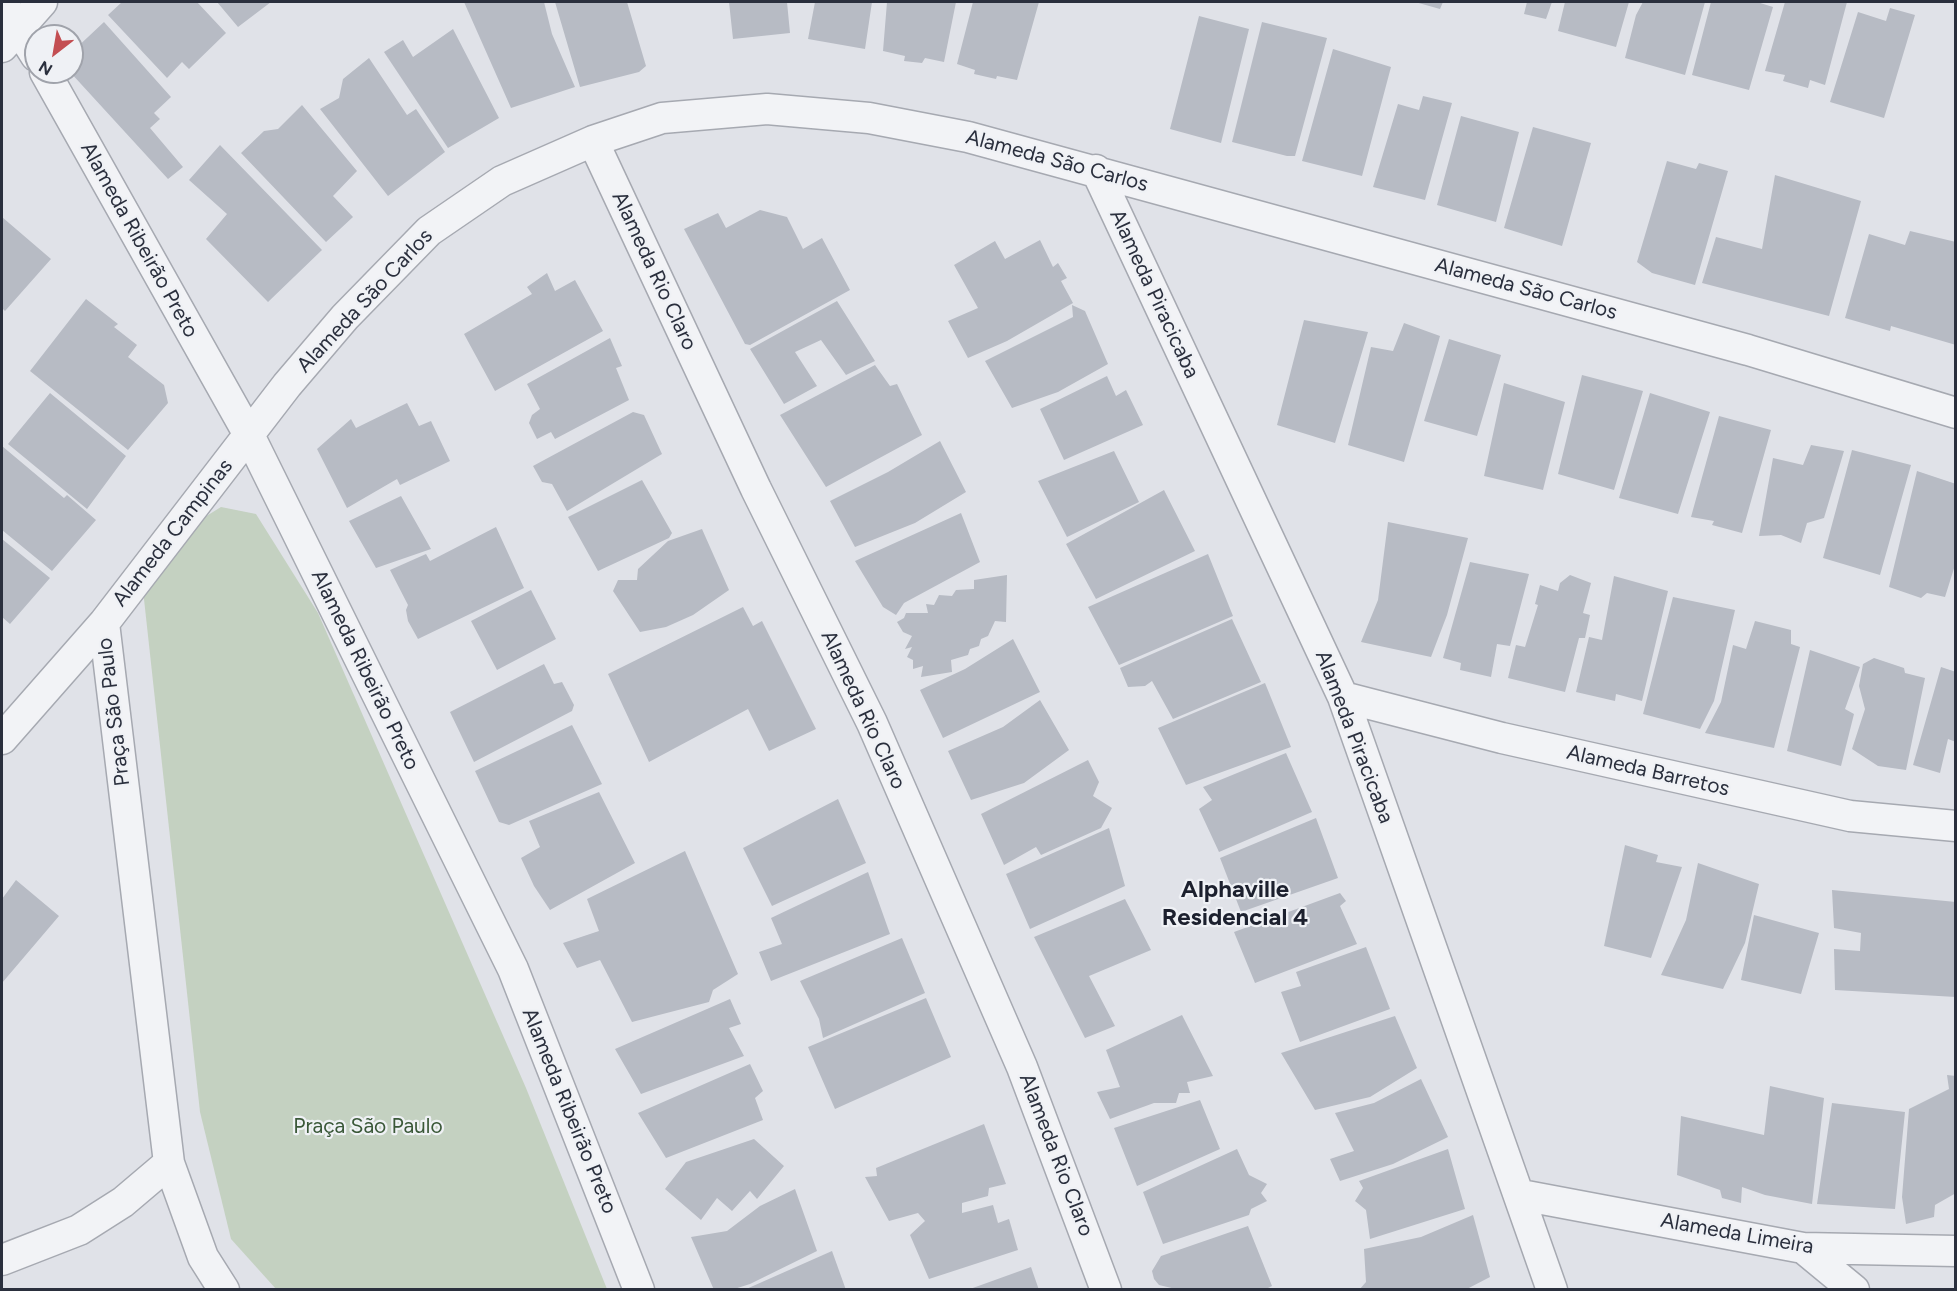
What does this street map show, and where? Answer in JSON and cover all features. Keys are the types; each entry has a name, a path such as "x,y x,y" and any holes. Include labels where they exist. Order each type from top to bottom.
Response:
{"street":[{"path":"2,2 10,36 24,47"},
{"path":"10,36 42,2"},
{"name":"Alameda Ribeirão Preto","path":"52,84 249,435 513,969 639,1290"},
{"name":"Alameda São Carlos","path":"249,435 287,385 345,317 429,231 502,181 593,141 662,118 767,109 869,118 968,137 1096,170 1748,350 1956,413"},
{"name":"Alameda Rio Claro","path":"593,141 756,489 872,723 1022,1067 1106,1290"},
{"name":"Alameda Piracicaba","path":"1096,170 1344,697 1521,1195 1552,1290"},
{"name":"Alameda Campinas","path":"2,739 104,623 249,435"},
{"name":"Praça São Paulo","path":"104,623 169,1163 203,1257 224,1290"},
{"name":"Alameda Barretos","path":"1344,697 1502,738 1850,816 1956,826"},
{"path":"2,1260 79,1230 123,1202 169,1163"},
{"name":"Alameda Limeira","path":"1521,1195 1803,1248 1956,1251"},
{"path":"1803,1248 1854,1290"}],"green space":[{"name":"Praça São Paulo","path":"221,507 256,514 318,613 526,1088 607,1289 276,1289 231,1239 200,1112 143,590 179,533"}],"building":[{"path":"122,2 197,2 226,33 189,69 182,62 167,78 108,15"},
{"path":"217,2 271,2 238,27"},
{"path":"464,2 544,2 552,34 575,87 511,108"},
{"path":"555,2 627,2 646,66 639,72 580,87"},
{"path":"729,2 787,2 790,33 733,39"},
{"path":"815,2 872,2 865,49 808,39"},
{"path":"887,2 956,2 944,62 925,58 922,63 904,61 905,56 883,51"},
{"path":"973,2 1039,2 1017,80 997,76 996,79 974,74 975,70 957,64"},
{"path":"1415,2 1443,2 1440,9"},
{"path":"1527,2 1552,2 1546,19 1524,14"},
{"path":"1565,2 1629,2 1616,47 1558,31"},
{"path":"1643,2 1705,2 1685,75 1625,58 1636,15"},
{"path":"1711,2 1757,2 1773,7 1749,90 1692,75"},
{"path":"1785,2 1847,2 1825,85 1810,80 1808,88 1783,81 1785,75 1765,71"},
{"path":"1890,8 1915,15 1884,118 1830,102 1858,12 1886,21"},
{"path":"1199,16 1249,29 1221,143 1170,129"},
{"path":"104,22 171,97 154,113 160,119 150,128 183,167 168,179 81,84 84,84 84,41"},
{"path":"1262,22 1327,38 1295,156 1232,142"},
{"path":"453,29 499,118 448,148 384,52 403,40 413,57"},
{"path":"1333,49 1391,67 1362,176 1302,161"},
{"path":"369,58 407,115 416,109 445,152 388,196 320,109 339,98 343,79"},
{"path":"1423,96 1452,103 1425,200 1373,187 1398,104 1419,110"},
{"path":"302,105 357,171 333,196 353,217 326,242 241,153 264,131 278,129"},
{"path":"1461,116 1519,132 1496,222 1437,205"},
{"path":"1533,127 1591,143 1562,246 1504,228"},
{"path":"220,145 322,250 268,302 206,239 227,214 189,180"},
{"path":"1667,161 1696,169 1699,163 1728,171 1695,285 1652,273 1637,262"},
{"path":"1775,175 1861,201 1829,316 1702,283 1716,237 1762,249"},
{"path":"760,210 787,217 803,249 822,238 850,290 750,345 745,344 684,229 718,213 726,228"},
{"path":"2,217 51,259 5,311 2,308"},
{"path":"1910,231 1956,242 1956,345 1891,326 1890,331 1845,318 1869,234 1905,245"},
{"path":"1040,240 1053,267 1058,263 1067,278 1061,281 1073,303 1007,341 968,358 948,321 978,308 954,265 995,241 1005,259"},
{"path":"547,273 555,291 575,280 603,331 495,391 464,334 532,294 527,287"},
{"path":"86,299 118,324 114,327 137,345 128,357 164,385 168,403 128,450 30,371"},
{"path":"837,301 875,361 846,375 821,340 795,352 817,386 784,404 750,349"},
{"path":"1072,305 1085,311 1108,364 1058,392 1012,408 985,361 1073,317"},
{"path":"1304,320 1368,332 1335,443 1277,425"},
{"path":"1404,323 1440,336 1404,462 1348,445 1371,347 1393,351"},
{"path":"610,338 622,366 616,368 629,400 555,439 551,432 537,439 529,423 532,415 540,409 527,384"},
{"path":"1449,339 1501,355 1477,436 1424,421"},
{"path":"875,365 890,386 897,384 922,435 826,487 780,415"},
{"path":"1582,375 1643,391 1614,490 1558,474"},
{"path":"1107,376 1116,396 1126,390 1143,425 1064,460 1040,409"},
{"path":"1504,383 1565,402 1543,490 1484,476"},
{"path":"50,393 126,456 87,509 8,444"},
{"path":"1650,393 1710,412 1678,514 1619,498"},
{"path":"407,403 419,426 431,421 450,461 400,485 397,479 347,508 317,449 351,419 356,428"},
{"path":"633,412 644,415 662,454 567,511 552,484 542,482 533,466"},
{"path":"1719,416 1771,430 1742,533 1712,525 1714,521 1691,517"},
{"path":"940,441 966,492 915,523 855,547 830,501 888,472"},
{"path":"1811,445 1844,451 1824,518 1807,523 1801,543 1781,535 1759,536 1773,458 1803,465"},
{"path":"2,446 64,498 67,495 96,520 52,571 2,530"},
{"path":"1852,450 1911,465 1880,575 1823,558"},
{"path":"1114,451 1139,502 1067,537 1038,481"},
{"path":"1917,471 1956,484 1956,562 1945,597 1927,593 1921,598 1889,587"},
{"path":"642,480 672,533 669,538 598,571 568,517"},
{"path":"1164,490 1195,551 1096,599 1066,544"},
{"path":"401,496 431,549 376,568 349,521"},
{"path":"961,513 980,562 904,603 896,615 883,607 855,561"},
{"path":"1388,522 1468,538 1447,615 1431,657 1361,642 1378,600"},
{"path":"496,527 524,588 418,639 408,621 406,610 408,605 390,570 426,554 430,561"},
{"path":"702,529 729,590 693,615 666,627 640,632 613,591 618,580 637,580 638,569 668,541"},
{"path":"2,539 50,578 10,624 2,617"},
{"path":"1208,554 1233,616 1119,665 1088,607"},
{"path":"1470,562 1529,574 1510,646 1497,644 1491,677 1460,670 1461,663 1443,658"},
{"path":"1007,575 1006,622 995,621 988,636 981,639 979,646 970,649 968,655 951,660 952,672 921,677 923,666 913,669 913,660 907,657 912,647 905,649 912,636 903,632 897,622 904,618 906,613 928,613 926,604 934,605 939,595 952,596 956,590 974,589 974,580"},
{"path":"1570,575 1591,583 1583,613 1590,615 1585,638 1579,638 1565,692 1508,678 1516,645 1525,647 1538,605 1535,604 1540,585 1558,591 1560,583"},
{"path":"1614,576 1668,591 1642,701 1616,694 1615,701 1576,692 1589,637 1602,640"},
{"path":"531,590 556,639 497,670 471,621"},
{"path":"1673,597 1735,610 1714,701 1700,729 1643,714"},
{"path":"743,607 753,626 762,621 816,729 769,751 748,709 649,762 608,674"},
{"path":"1232,619 1261,682 1173,719 1152,681 1145,686 1128,687 1120,668"},
{"path":"1755,621 1791,630 1791,644 1800,647 1774,748 1705,733 1721,702 1733,645 1746,649"},
{"path":"1013,639 1040,692 943,738 920,690 965,669"},
{"path":"1810,650 1860,667 1845,709 1854,714 1841,766 1787,751"},
{"path":"1874,658 1904,668 1905,673 1925,678 1906,770 1878,766 1852,749 1865,709 1859,686 1863,664"},
{"path":"544,664 554,684 562,682 574,705 572,711 474,762 450,712"},
{"path":"1941,667 1956,672 1956,742 1948,739 1940,773 1913,765"},
{"path":"1265,683 1291,747 1186,785 1158,728"},
{"path":"1040,700 1069,750 1024,783 971,800 948,751 1003,727"},
{"path":"572,725 602,784 509,825 499,822 475,771"},
{"path":"1286,753 1312,812 1219,852 1199,809 1212,800 1203,787"},
{"path":"1088,760 1099,782 1093,796 1112,808 1101,828 1041,855 1036,847 1004,865 981,814"},
{"path":"599,792 635,863 550,910 534,886 521,858 540,847 529,821"},
{"path":"838,799 866,863 772,906 743,848"},
{"path":"1316,818 1338,878 1241,912 1220,858"},
{"path":"1109,828 1125,886 1030,929 1006,874"},
{"path":"1625,845 1658,855 1656,862 1682,867 1651,958 1604,946"},
{"path":"685,851 738,974 713,990 709,1002 632,1022 600,960 577,968 563,943 599,931 587,899"},
{"path":"1698,863 1759,884 1745,943 1723,989 1661,975 1686,920"},
{"path":"868,872 890,934 771,981 759,952 782,944 771,918"},
{"path":"16,880 59,916 2,983 2,899"},
{"path":"1832,890 1956,902 1956,997 1835,990 1834,949 1860,951 1861,933 1834,928"},
{"path":"1340,893 1346,901 1340,906 1357,944 1255,983 1234,932"},
{"path":"1125,899 1151,950 1089,976 1115,1026 1085,1038 1034,937"},
{"path":"1754,915 1819,933 1801,994 1741,980"},
{"path":"902,938 925,993 823,1038 819,1019 800,981"},
{"path":"1366,947 1390,1009 1300,1042 1281,992 1301,986 1296,972"},
{"path":"926,998 951,1057 835,1109 808,1047"},
{"path":"730,999 741,1024 729,1028 744,1056 641,1094 615,1049"},
{"path":"1182,1015 1213,1076 1187,1082 1190,1093 1179,1093 1176,1103 1154,1103 1110,1119 1097,1092 1120,1087 1106,1050"},
{"path":"1395,1016 1417,1068 1370,1097 1315,1110 1281,1053"},
{"path":"750,1064 763,1091 755,1098 763,1120 666,1158 638,1113"},
{"path":"1947,1075 1956,1076 1956,1193 1935,1205 1934,1217 1906,1224 1902,1197 1909,1109 1949,1089"},
{"path":"1421,1079 1448,1137 1393,1164 1340,1181 1330,1159 1354,1151 1335,1113 1374,1103"},
{"path":"1770,1086 1824,1098 1812,1204 1765,1195 1742,1187 1741,1203 1722,1198 1720,1190 1677,1175 1681,1116 1764,1135"},
{"path":"1200,1100 1220,1149 1137,1186 1114,1128"},
{"path":"1832,1103 1905,1112 1895,1209 1817,1204"},
{"path":"984,1124 1006,1184 989,1188 988,1196 962,1203 962,1213 993,1205 998,1223 1009,1219 1018,1250 929,1279 910,1235 925,1221 918,1213 889,1221 865,1177 877,1176 876,1168"},
{"path":"754,1139 784,1166 757,1199 750,1191 732,1211 717,1198 701,1220 665,1189 686,1162"},
{"path":"1237,1149 1249,1175 1267,1184 1261,1193 1267,1201 1251,1209 1249,1215 1163,1244 1143,1192"},
{"path":"1448,1149 1465,1209 1370,1239 1366,1210 1355,1201 1363,1188 1359,1181"},
{"path":"795,1189 817,1251 750,1284 731,1290 714,1290 691,1237 727,1231 760,1206"},
{"path":"1473,1215 1490,1277 1465,1290 1359,1290 1366,1282 1364,1249 1421,1237"},
{"path":"1248,1226 1272,1286 1264,1290 1180,1290 1159,1285 1154,1279 1152,1271 1161,1256"},
{"path":"832,1251 846,1290 744,1290"},
{"path":"1031,1267 1039,1290 970,1290 970,1289"}],"district":[{"name":"Alphaville Residencial 4","path":"1235,904"}]}
